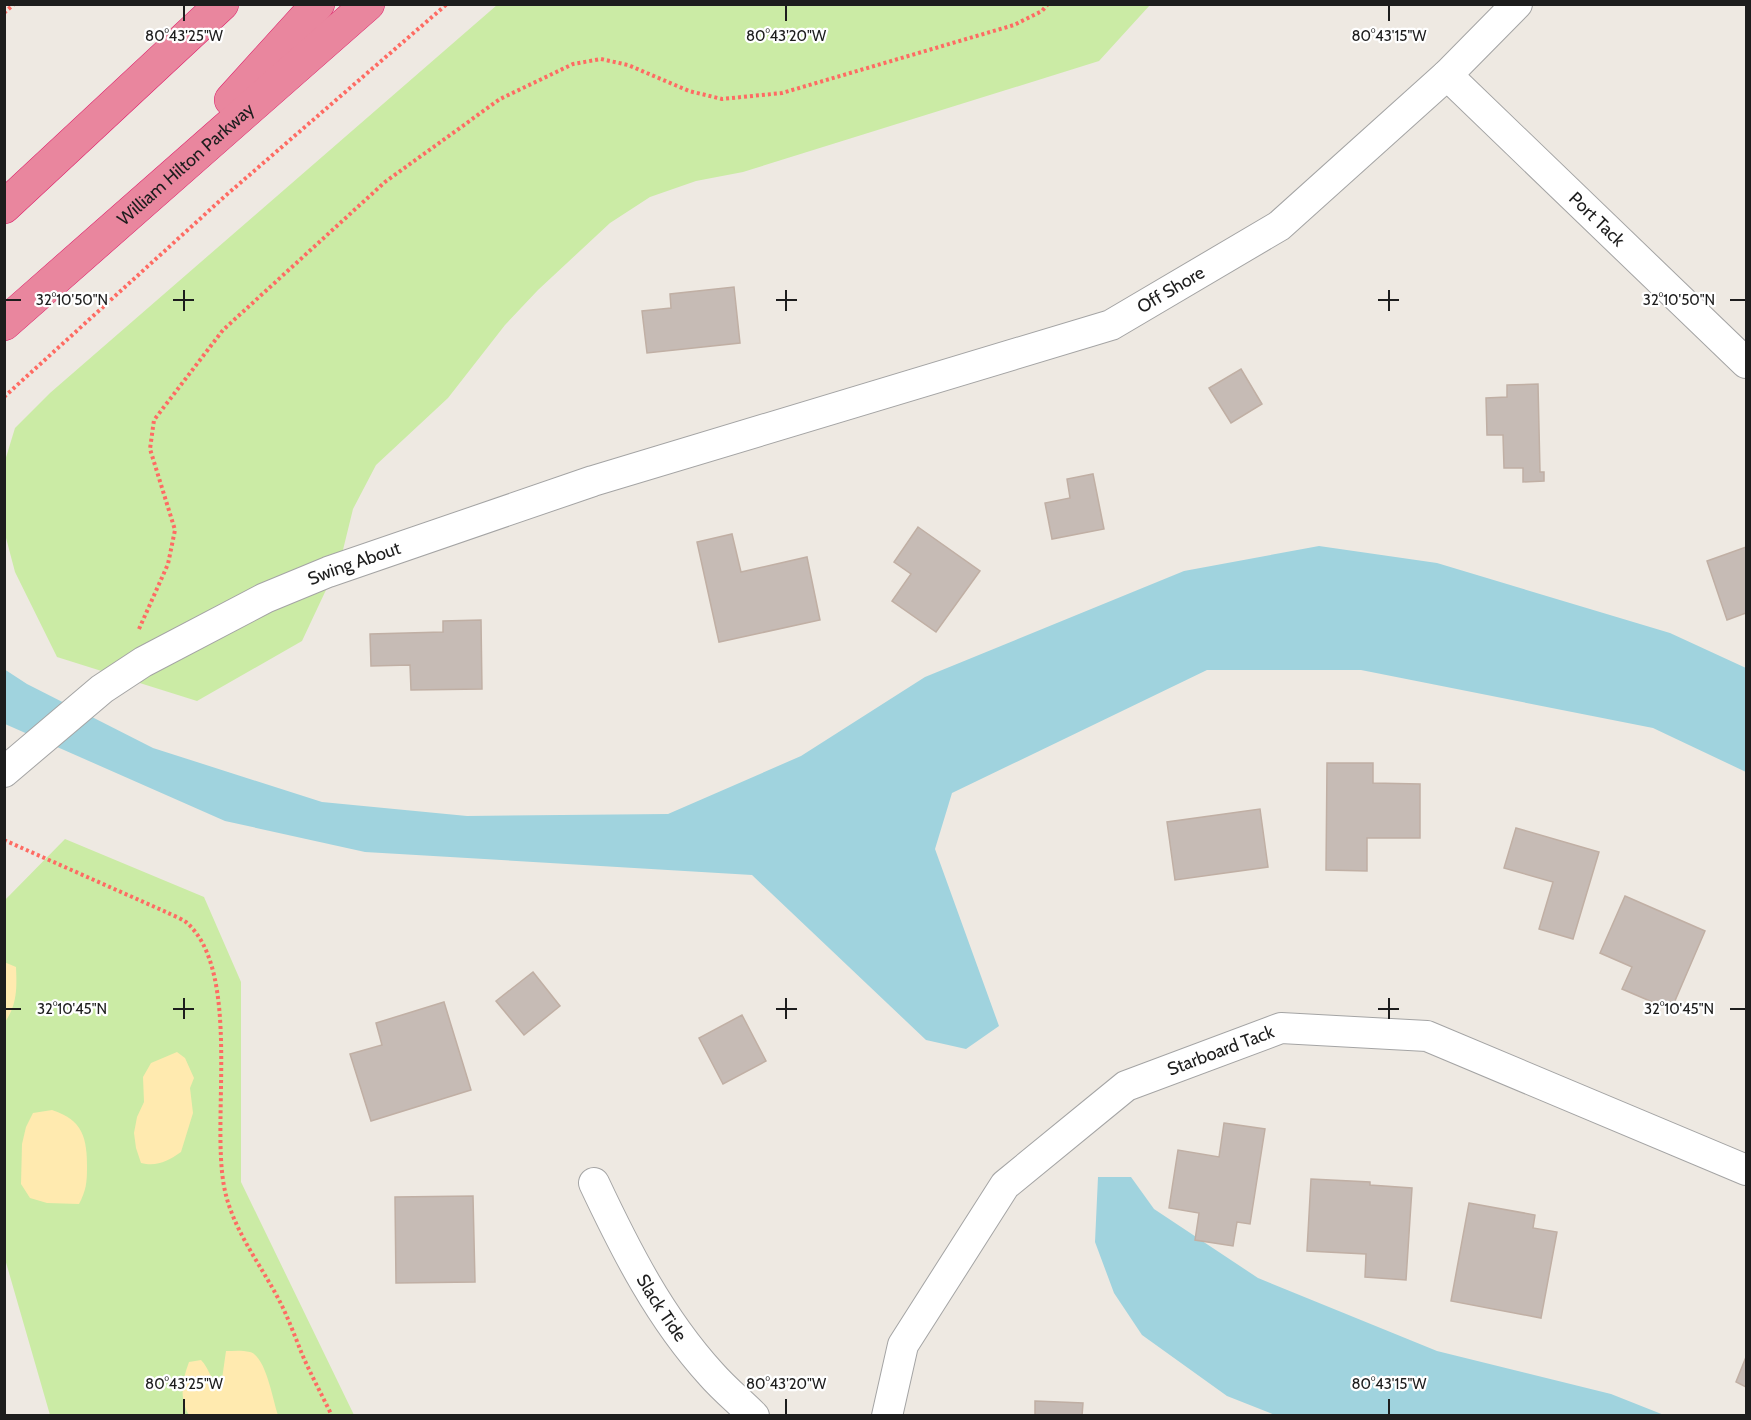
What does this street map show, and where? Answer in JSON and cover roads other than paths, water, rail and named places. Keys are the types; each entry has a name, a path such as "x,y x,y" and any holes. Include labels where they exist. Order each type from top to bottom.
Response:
{"highway":[{"path":"4,207 222,4"},
{"path":"119,223 318,4"},
{"name":"William Hilton Parkway","path":"4,324 368,4"}],"street":[{"name":"Off Shore","path":"744,436 1111,325 1279,226 1447,75 1517,4"},
{"name":"Port Tack","path":"1447,75 1746,363"},
{"name":"Swing About","path":"4,772 102,689 133,668 203,628 265,598 328,572 593,481 744,436"},
{"name":"Starboard Tack","path":"887,1416 903,1345 1005,1185 1126,1086 1281,1028 1427,1036 1746,1170"},
{"name":"Slack Tide","path":"594,1183 632,1263 681,1338 712,1375 754,1416"}],"water":[{"path":"1319,546 1437,563 1670,633 1746,668 1746,772 1653,728 1361,670 1207,670 952,793 935,849 999,1026 966,1049 926,1040 752,875 365,852 225,821 5,724 4,669 27,684 153,748 322,802 467,816 668,814 801,756 925,677 1184,571"},
{"path":"1098,1177 1131,1177 1154,1209 1258,1278 1437,1351 1611,1394 1664,1415 1275,1415 1227,1396 1142,1335 1114,1293 1095,1242"}]}
